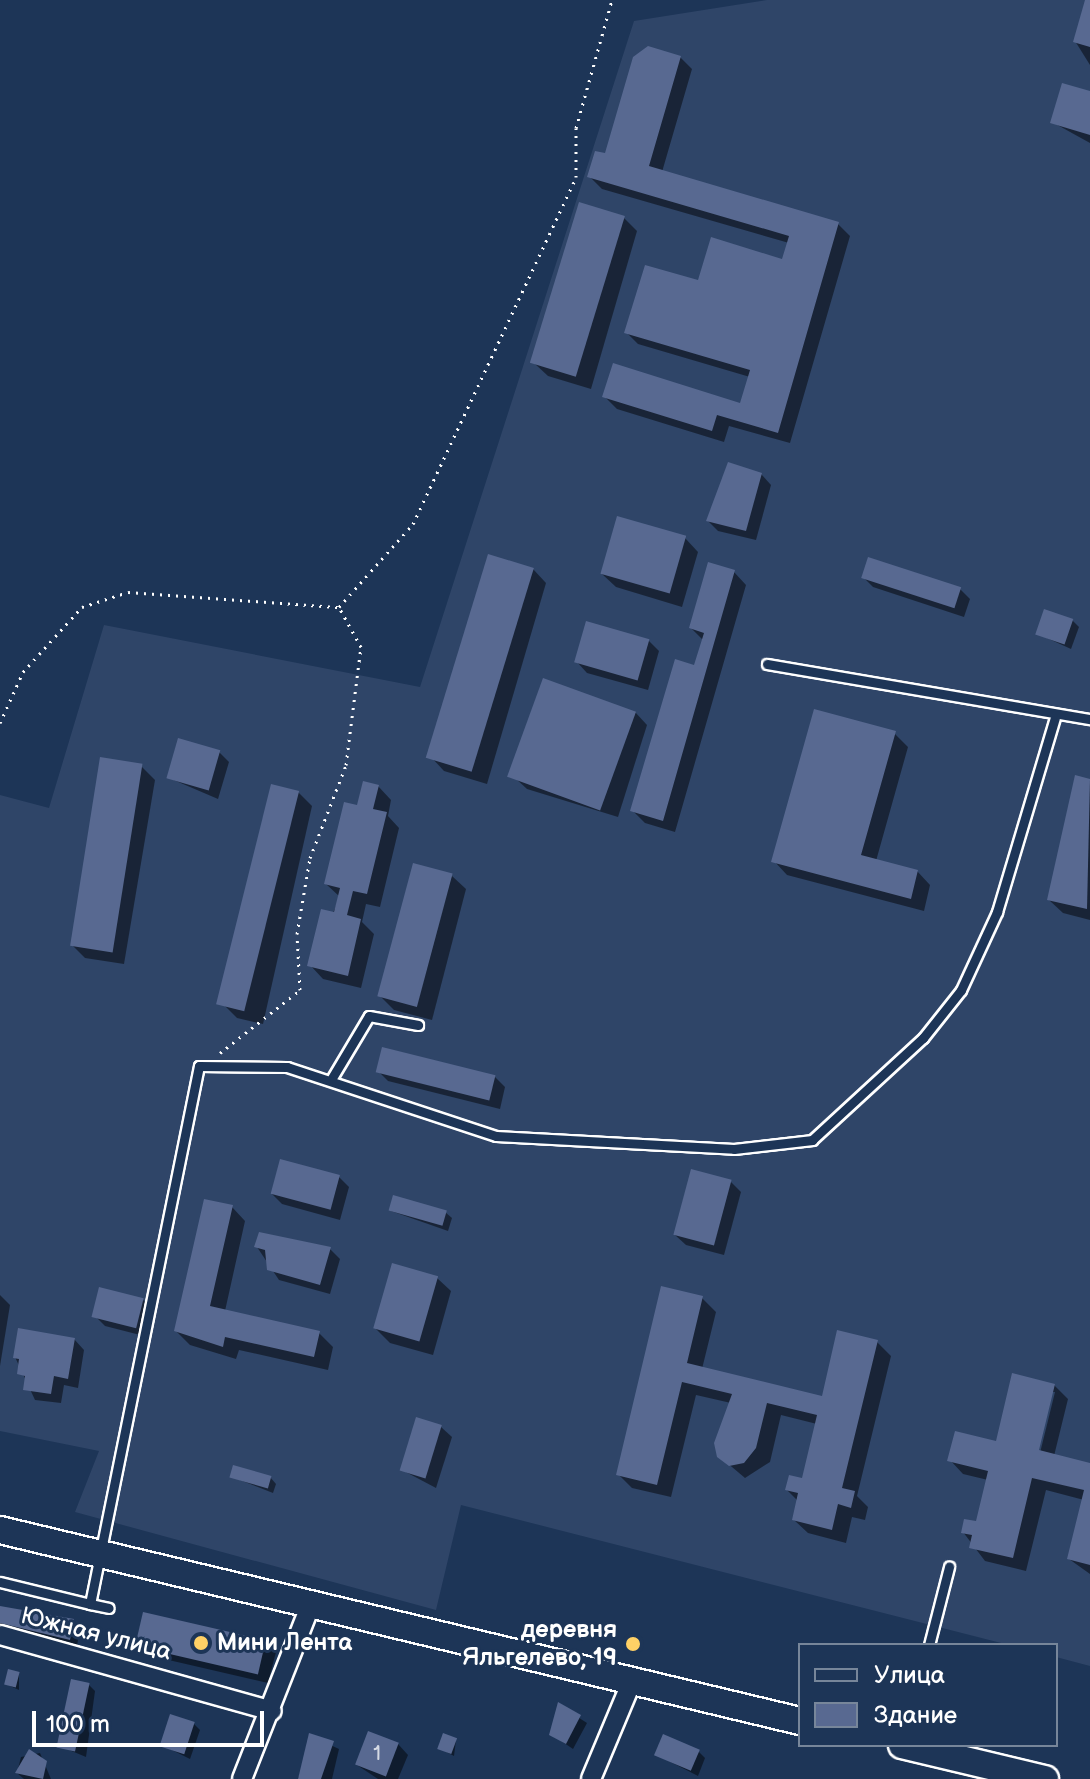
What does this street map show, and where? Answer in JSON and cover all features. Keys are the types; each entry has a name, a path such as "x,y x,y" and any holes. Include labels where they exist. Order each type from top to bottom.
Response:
{"main road":[{"path":"0,1530 798,1721"},
{"path":"911,1747 1028,1777"}],"street":[{"path":"242,1779 272,1711 311,1604"},
{"name":"Южная улица","path":"0,1635 247,1698 272,1711"},
{"path":"597,1778 632,1681"}],"lane":[{"path":"767,664 1055,718 1090,719"},
{"path":"90,1604 199,1066 287,1067 332,1078 496,1136 734,1149 812,1140 923,1038 961,990 997,912 1055,718"},
{"path":"332,1078 369,1016 418,1025"},
{"path":"930,1643 949,1567"},
{"path":"0,1582 109,1608"}],"path":[{"path":"339,607 413,524 576,177 576,128 612,0"},
{"path":"0,723 23,672 82,607 128,592 339,607"},
{"path":"199,1066 300,990 297,934 310,858 346,765 361,647 339,607"}],"shaded area":[{"path":"767,0 1090,0 1090,1666 1058,1658 1058,1643 1001,1643 461,1505 436,1610 75,1512 99,1451 0,1431 0,795 49,808 104,625 420,687 634,21"}],"building":[{"path":"1085,0 1090,0 1090,47 1073,42"},
{"path":"648,46 681,56 649,166 839,222 778,433 717,415 712,431 602,397 613,363 740,403 750,370 624,333 645,265 698,280 711,237 782,259 789,236 587,177 595,151 605,153 633,57"},
{"path":"1062,83 1090,91 1090,135 1050,123"},
{"path":"579,202 625,216 576,377 530,363"},
{"path":"728,462 762,473 746,531 706,521"},
{"path":"617,516 686,536 670,594 600,574"},
{"path":"488,554 534,568 472,772 426,758"},
{"path":"868,557 961,587 954,608 861,578"},
{"path":"708,562 735,570 663,821 630,811 675,659 694,665 704,633 689,628"},
{"path":"1044,609 1073,619 1065,645 1035,635"},
{"path":"586,621 649,639 638,681 574,662"},
{"path":"543,678 636,712 600,811 507,777"},
{"path":"814,709 896,731 861,855 918,870 911,899 771,862"},
{"path":"178,738 220,750 209,791 166,778"},
{"path":"100,757 142,764 113,952 70,946"},
{"path":"1075,775 1090,779 1087,909 1047,900"},
{"path":"363,781 379,785 373,809 387,812 367,894 353,891 347,915 361,919 348,976 307,966 321,909 334,912 340,888 324,884 344,802 357,805"},
{"path":"271,784 299,791 244,1011 216,1004"},
{"path":"413,863 453,874 417,1007 377,996"},
{"path":"382,1047 496,1075 489,1101 376,1072"},
{"path":"280,1159 340,1175 331,1210 271,1194"},
{"path":"691,1169 732,1180 714,1246 673,1235"},
{"path":"393,1195 447,1210 442,1226 389,1210"},
{"path":"204,1199 233,1205 210,1306 320,1331 314,1357 225,1337 223,1347 174,1331"},
{"path":"259,1232 331,1247 320,1285 267,1270 265,1250 254,1247"},
{"path":"392,1263 438,1276 419,1342 373,1328"},
{"path":"661,1286 703,1296 687,1363 822,1396 837,1330 878,1340 842,1488 855,1491 851,1508 838,1504 832,1530 792,1520 798,1493 785,1490 789,1475 802,1478 817,1415 767,1403 756,1448 744,1463 729,1466 717,1457 714,1443 732,1394 682,1382 657,1485 616,1475"},
{"path":"99,1287 144,1298 136,1328 92,1317"},
{"path":"18,1328 75,1338 68,1379 54,1376 51,1394 23,1390 25,1376 17,1374 19,1359 13,1358"},
{"path":"1012,1373 1055,1384 1039,1450 1090,1463 1090,1565 1067,1559 1084,1490 1032,1478 1013,1558 969,1548 972,1535 961,1533 964,1519 976,1521 988,1471 947,1461 955,1431 996,1441"},
{"path":"416,1417 442,1425 425,1478 400,1471"},
{"path":"233,1465 271,1476 268,1489 229,1477"},
{"path":"0,1606 74,1619 70,1640 0,1623"},
{"name":"Мини Лента","path":"143,1612 266,1640 258,1674 135,1646"},
{"path":"8,1669 20,1672 16,1687 4,1685"},
{"path":"71,1679 90,1683 75,1751 56,1747"},
{"path":"558,1702 581,1715 566,1744 549,1735"},
{"path":"170,1714 195,1722 184,1754 159,1746"},
{"path":"368,1731 399,1743 386,1776 355,1765"},
{"path":"309,1733 334,1741 321,1779 298,1779"},
{"path":"443,1733 457,1738 451,1754 437,1749"},
{"path":"663,1734 700,1750 691,1771 654,1755"},
{"path":"29,1749 47,1761 43,1779 15,1773"}],"place":[{"name":"Мини Лента","path":"201,1643"},
{"name":"деревня Яльгелево, 19","path":"633,1644"}]}
